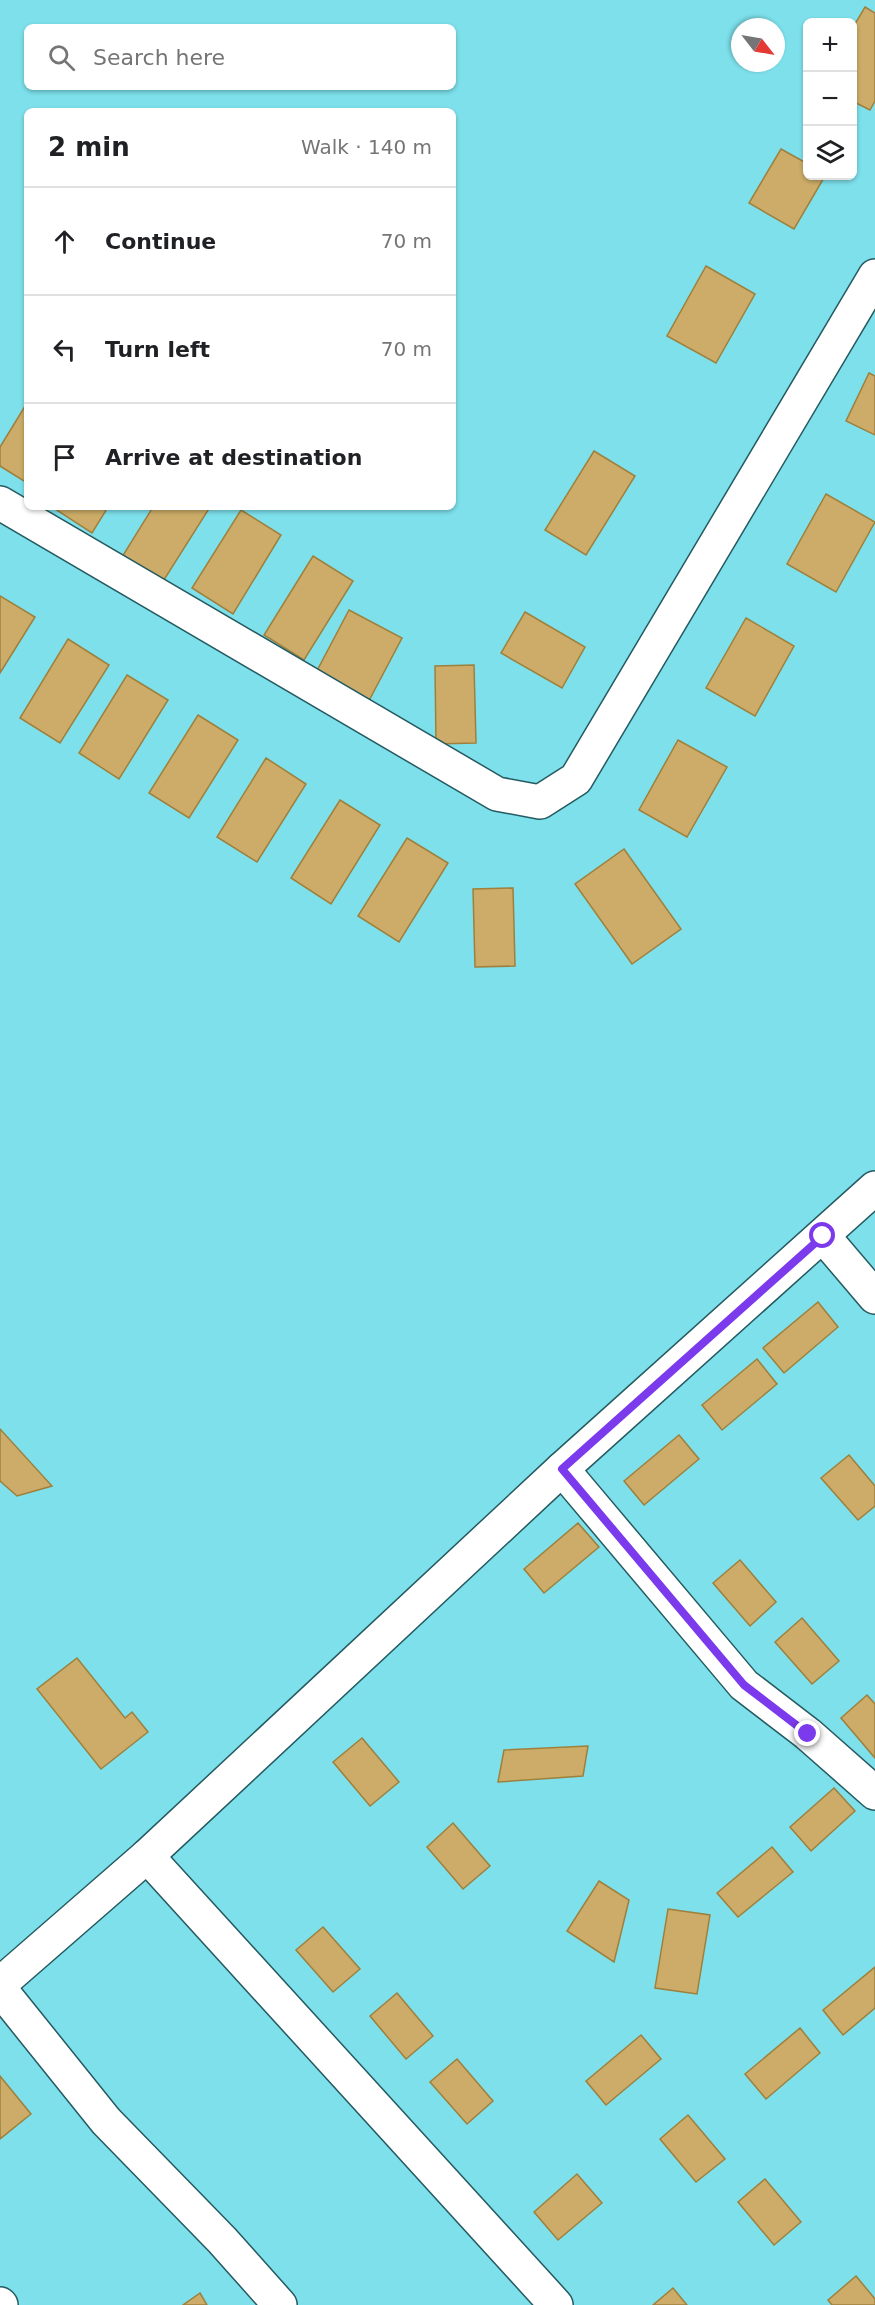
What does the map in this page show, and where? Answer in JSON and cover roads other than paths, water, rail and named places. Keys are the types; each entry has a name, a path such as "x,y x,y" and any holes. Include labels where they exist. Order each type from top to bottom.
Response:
{"street":[{"path":"0,503 497,794 540,802 576,779 875,276"},
{"path":"0,1984 147,1856 562,1469 875,1188"},
{"path":"823,1236 875,1296"},
{"path":"562,1469 744,1685 808,1734 875,1793"},
{"path":"147,1856 556,2305"},
{"path":"0,1989 106,2121 222,2240 280,2305"}]}
